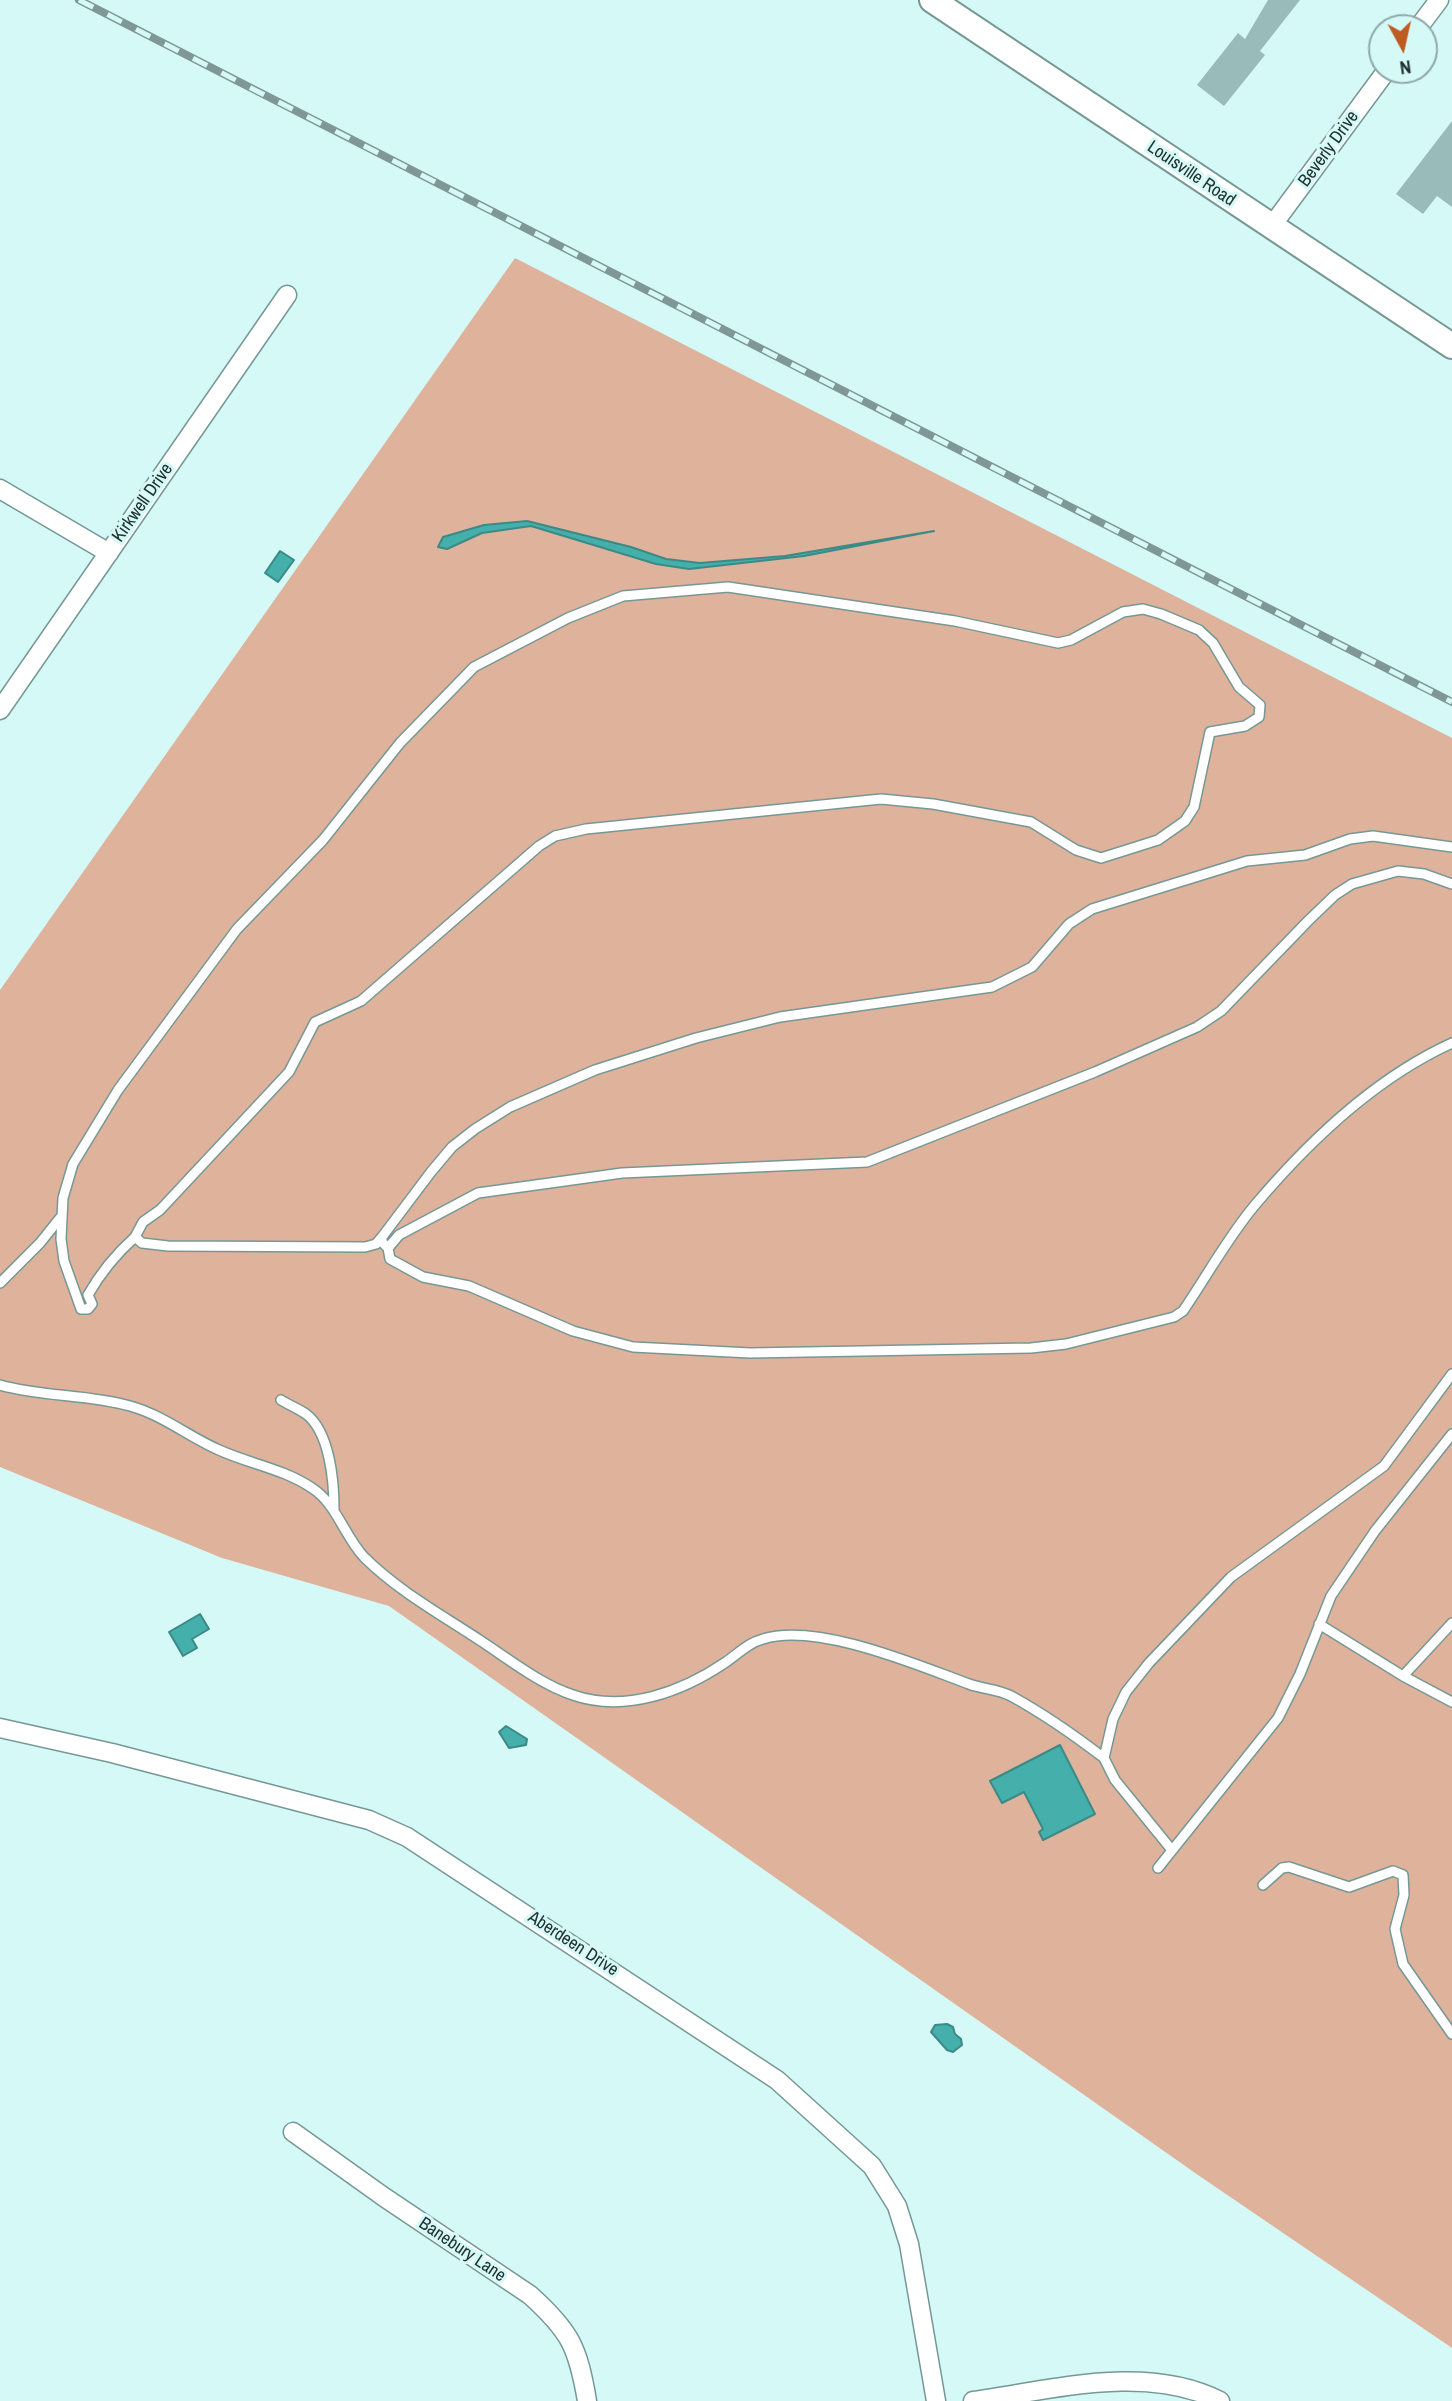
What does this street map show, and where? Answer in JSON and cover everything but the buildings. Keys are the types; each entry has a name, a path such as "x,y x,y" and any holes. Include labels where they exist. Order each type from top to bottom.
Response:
{"main road":[{"name":"Louisville Road","path":"932,0 1452,346"}],"street":[{"name":"Beverly Drive","path":"1271,227 1377,84"},
{"name":"Kirkwell Drive","path":"0,710 287,295"},
{"path":"0,489 109,553"},
{"name":"Aberdeen Drive","path":"0,1728 125,1756 369,1820 407,1837 777,2080 872,2166 897,2206 909,2244 936,2401"},
{"name":"Banebury Lane","path":"293,2132 530,2295 548,2311 569,2333 582,2370 587,2401"},
{"path":"973,2401 1122,2380 1198,2390 1220,2401"}],"lane":[{"path":"728,587 955,621 1058,643 1071,640 1124,612 1143,608 1199,630 1213,643 1239,687 1260,705 1259,717 1245,726 1210,732 1195,807 1185,821 1158,840 1115,856 1101,858 1076,850 1031,822 933,804 881,799 586,829 555,836 513,868 423,950 361,1001 315,1022 289,1072 160,1210 143,1222 135,1237 110,1262 96,1282 88,1295 93,1304 88,1309 81,1309 64,1261 61,1217 65,1183 73,1164 118,1090 237,929 323,840 400,743 474,667 568,618 623,596 728,587"},
{"path":"135,1237 142,1243 168,1246 365,1247 376,1244 438,1163 475,1129 510,1107 595,1070 696,1038 780,1017 992,987 1032,967 1069,924 1093,909 1247,861 1305,855 1350,839 1373,836 1452,847"},
{"path":"388,1248 399,1235 478,1193 622,1173 867,1162 1070,1082 1197,1027 1221,1011 1308,920 1335,895 1352,884 1398,871 1424,874 1452,884"},
{"path":"382,1237 390,1259 404,1269 423,1277 469,1286 573,1331 632,1347 750,1353 1031,1348 1066,1344 1151,1324 1184,1311 1254,1206 1314,1142 1349,1110 1410,1066 1452,1043"},
{"path":"0,1283 40,1243 61,1217"},
{"path":"1104,1758 1113,1719 1126,1692 1149,1663 1231,1577 1384,1466 1452,1374"},
{"path":"0,1385 56,1397 129,1406 173,1423 222,1451 294,1477 316,1490 334,1511 349,1540 384,1574 521,1668 570,1694 601,1703 650,1698 727,1662 747,1644 767,1637 793,1635 832,1640 913,1662 972,1685 1008,1694 1036,1712 1056,1720 1104,1758 1115,1780 1171,1849"},
{"path":"281,1400 308,1415 315,1425 331,1460 334,1511"},
{"path":"1158,1868 1278,1718 1331,1596 1368,1542 1452,1434"},
{"path":"1403,1676 1452,1623"},
{"path":"1319,1624 1403,1676 1452,1702"},
{"path":"1263,1885 1282,1868 1289,1867 1349,1887 1393,1871 1403,1875 1404,1895 1395,1929 1403,1964 1452,2034"}],"shaded area":[{"path":"515,258 1452,738 1452,2348 1198,2175 389,1606 222,1558 0,1467 0,990"}],"water":[{"path":"527,521 631,547 666,559 700,563 785,556 934,531 804,556 689,569 656,564 531,526 482,533 447,549 438,547 443,537 484,525"},
{"path":"280,551 294,560 278,582 265,573"},
{"path":"200,1614 209,1629 192,1639 197,1648 183,1656 169,1632"},
{"path":"506,1726 527,1739 526,1745 509,1748 499,1732"},
{"path":"1060,1745 1095,1814 1043,1840 1039,1832 1043,1829 1024,1792 1002,1803 990,1781"},
{"path":"947,2024 953,2027 955,2034 961,2039 962,2045 953,2052 947,2050 931,2032 935,2025"}],"railway":[{"path":"79,0 1452,702"}]}
